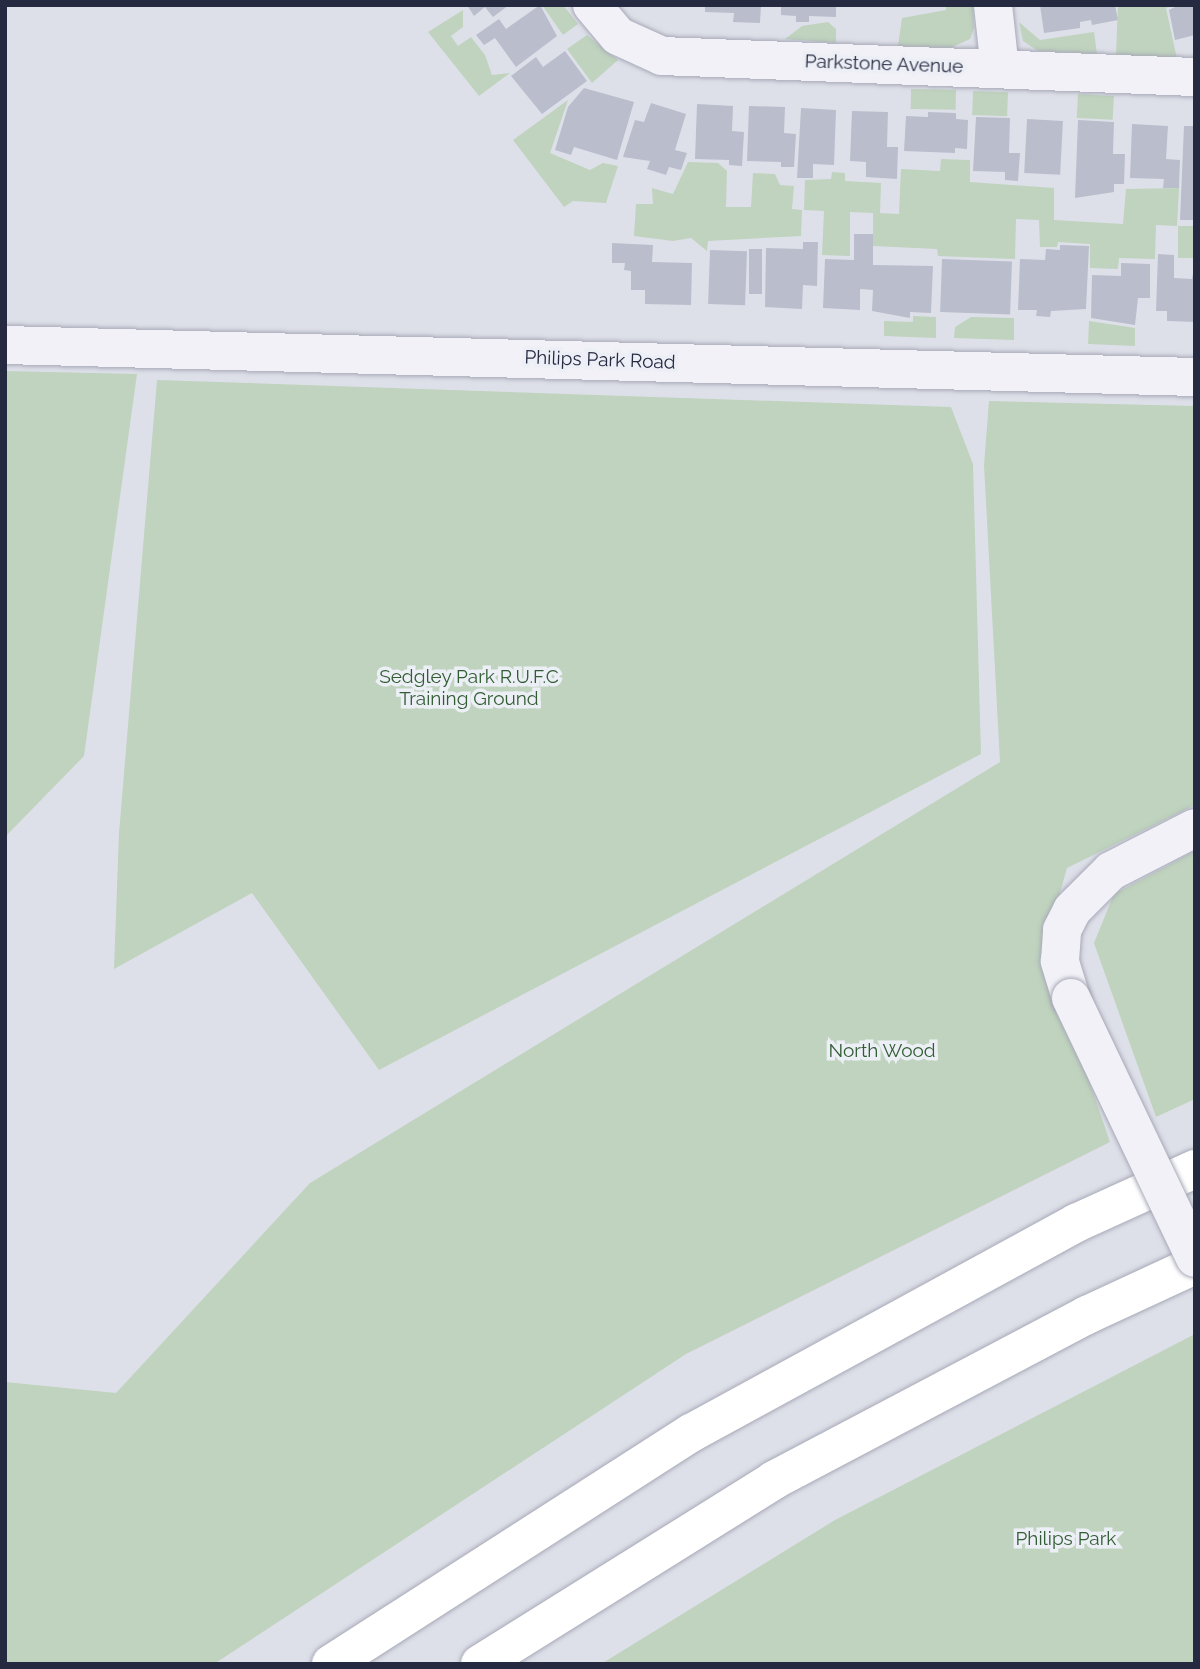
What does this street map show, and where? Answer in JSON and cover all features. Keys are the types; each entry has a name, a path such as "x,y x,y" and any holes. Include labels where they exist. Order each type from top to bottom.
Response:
{"highway":[{"path":"331,1664 691,1433 1076,1223 1195,1169"},
{"path":"480,1664 774,1480 1087,1315 1195,1265"}],"street":[{"name":"Parkstone Avenue","path":"592,5 618,36 662,55 1195,78"},
{"path":"993,5 1000,69"},
{"name":"Philips Park Road","path":"5,345 1195,377"},
{"path":"1195,828 1111,871 1072,910 1062,930 1060,961 1071,998 1195,1258"}],"green space":[{"path":"542,5 563,5 578,24 563,35"},
{"path":"946,5 973,5 974,28 970,39 950,48 898,46 902,18 946,10"},
{"path":"1118,5 1175,5 1166,8 1177,59 1116,55"},
{"path":"463,10 463,27 451,36 458,46 471,37 485,55 492,75 510,73 479,96 428,32"},
{"path":"828,22 836,29 836,43 785,39 802,26"},
{"path":"1019,22 1040,40 1094,32 1097,54 1038,51 1023,41"},
{"path":"587,35 618,60 592,83 567,49"},
{"path":"911,89 956,90 956,110 911,109"},
{"path":"973,91 1008,92 1007,116 972,115"},
{"path":"1078,94 1114,96 1113,120 1077,118"},
{"path":"568,100 550,153 590,170 603,163 618,166 606,203 573,201 564,207 513,140"},
{"path":"941,159 970,160 970,182 1054,188 1054,220 1123,224 1126,189 1179,188 1177,226 1156,225 1155,259 1119,258 1118,269 1090,268 1090,244 1058,242 1057,247 1040,247 1039,220 1016,219 1015,259 938,256 937,249 873,246 873,213 850,212 850,256 822,255 824,211 804,210 805,180 831,179 832,172 845,173 845,181 881,183 880,213 899,214 901,169 940,171"},
{"path":"688,162 718,163 727,171 726,207 751,207 753,173 775,174 780,185 794,186 792,209 802,210 801,236 708,241 707,251 691,238 673,241 634,236 636,204 653,204 652,188 673,194"},
{"path":"1178,226 1195,226 1195,258 1178,258"},
{"path":"913,316 936,317 936,338 884,336 884,321 913,322"},
{"path":"971,317 1014,318 1014,340 954,338 955,327"},
{"path":"1089,321 1135,328 1135,346 1088,344"},
{"path":"5,371 137,374 84,756 5,837"},
{"name":"Sedgley Park R.U.F.C Training Ground","path":"157,380 951,407 973,464 981,754 379,1070 252,893 114,969 119,833"},
{"name":"North Wood","path":"989,401 1195,406 1195,805 1067,868 1044,949 1110,1142 686,1354 214,1664 5,1664 5,1382 116,1393 310,1183 1000,762 984,465"},
{"path":"1195,851 1195,1099 1156,1117 1094,943 1114,894"},
{"name":"Philips Park","path":"1195,1334 1195,1664 601,1664 835,1520"}],"building":[{"path":"467,5 509,5 493,17 485,7 474,16"},
{"path":"540,5 557,36 516,67 495,38 484,45 476,35 499,19 506,29"},
{"path":"705,5 761,5 760,23 733,22 734,13 705,12"},
{"path":"781,5 836,5 836,17 809,16 809,22 796,22 796,16 781,15"},
{"path":"1040,5 1115,5 1118,20 1092,25 1091,20 1080,22 1080,28 1044,33"},
{"path":"1179,5 1195,5 1195,35 1175,40 1169,10"},
{"path":"565,51 587,81 542,114 511,76 536,57 543,67"},
{"path":"584,88 634,102 617,160 574,147 571,155 555,150 568,107"},
{"path":"651,103 686,114 675,150 687,153 681,170 669,167 666,175 647,169 650,161 623,157 635,120 644,122"},
{"path":"697,104 733,106 732,131 744,132 742,166 729,165 729,160 695,159"},
{"path":"749,106 785,107 784,133 796,134 794,167 781,167 781,162 747,161"},
{"path":"801,108 836,110 834,165 813,164 813,178 797,178"},
{"path":"852,111 888,112 887,147 898,147 897,179 866,177 866,162 850,161"},
{"path":"928,112 956,113 956,119 968,120 967,149 955,148 955,153 904,151 906,116 928,117"},
{"path":"976,117 1010,118 1009,153 1020,153 1018,181 1005,180 1005,172 973,171"},
{"path":"1027,119 1063,121 1060,175 1024,173"},
{"path":"1078,120 1114,122 1113,154 1125,154 1124,184 1114,184 1114,192 1075,198"},
{"path":"1132,124 1168,126 1166,159 1180,160 1179,188 1163,188 1164,179 1130,178"},
{"path":"1184,126 1195,126 1195,220 1180,220"},
{"path":"854,234 873,234 873,265 933,266 931,313 910,312 910,318 872,311 873,290 860,289 860,310 823,308 825,259 854,260"},
{"path":"803,242 818,242 817,286 803,285 802,309 765,307 766,248 803,249"},
{"path":"612,243 653,245 652,262 692,263 691,305 645,304 645,290 631,290 631,271 624,270 625,263 612,263"},
{"path":"1060,245 1089,246 1086,309 1051,311 1050,317 1036,316 1037,310 1018,310 1020,259 1045,260 1046,249 1060,250"},
{"path":"749,249 762,249 762,294 749,294"},
{"path":"710,250 747,251 745,305 708,304"},
{"path":"1158,254 1174,255 1174,278 1192,279 1195,262 1195,322 1167,321 1167,311 1156,311"},
{"path":"942,259 1012,261 1010,314 940,312"},
{"path":"1121,263 1150,264 1150,298 1138,298 1135,325 1091,318 1092,275 1121,276"}]}
